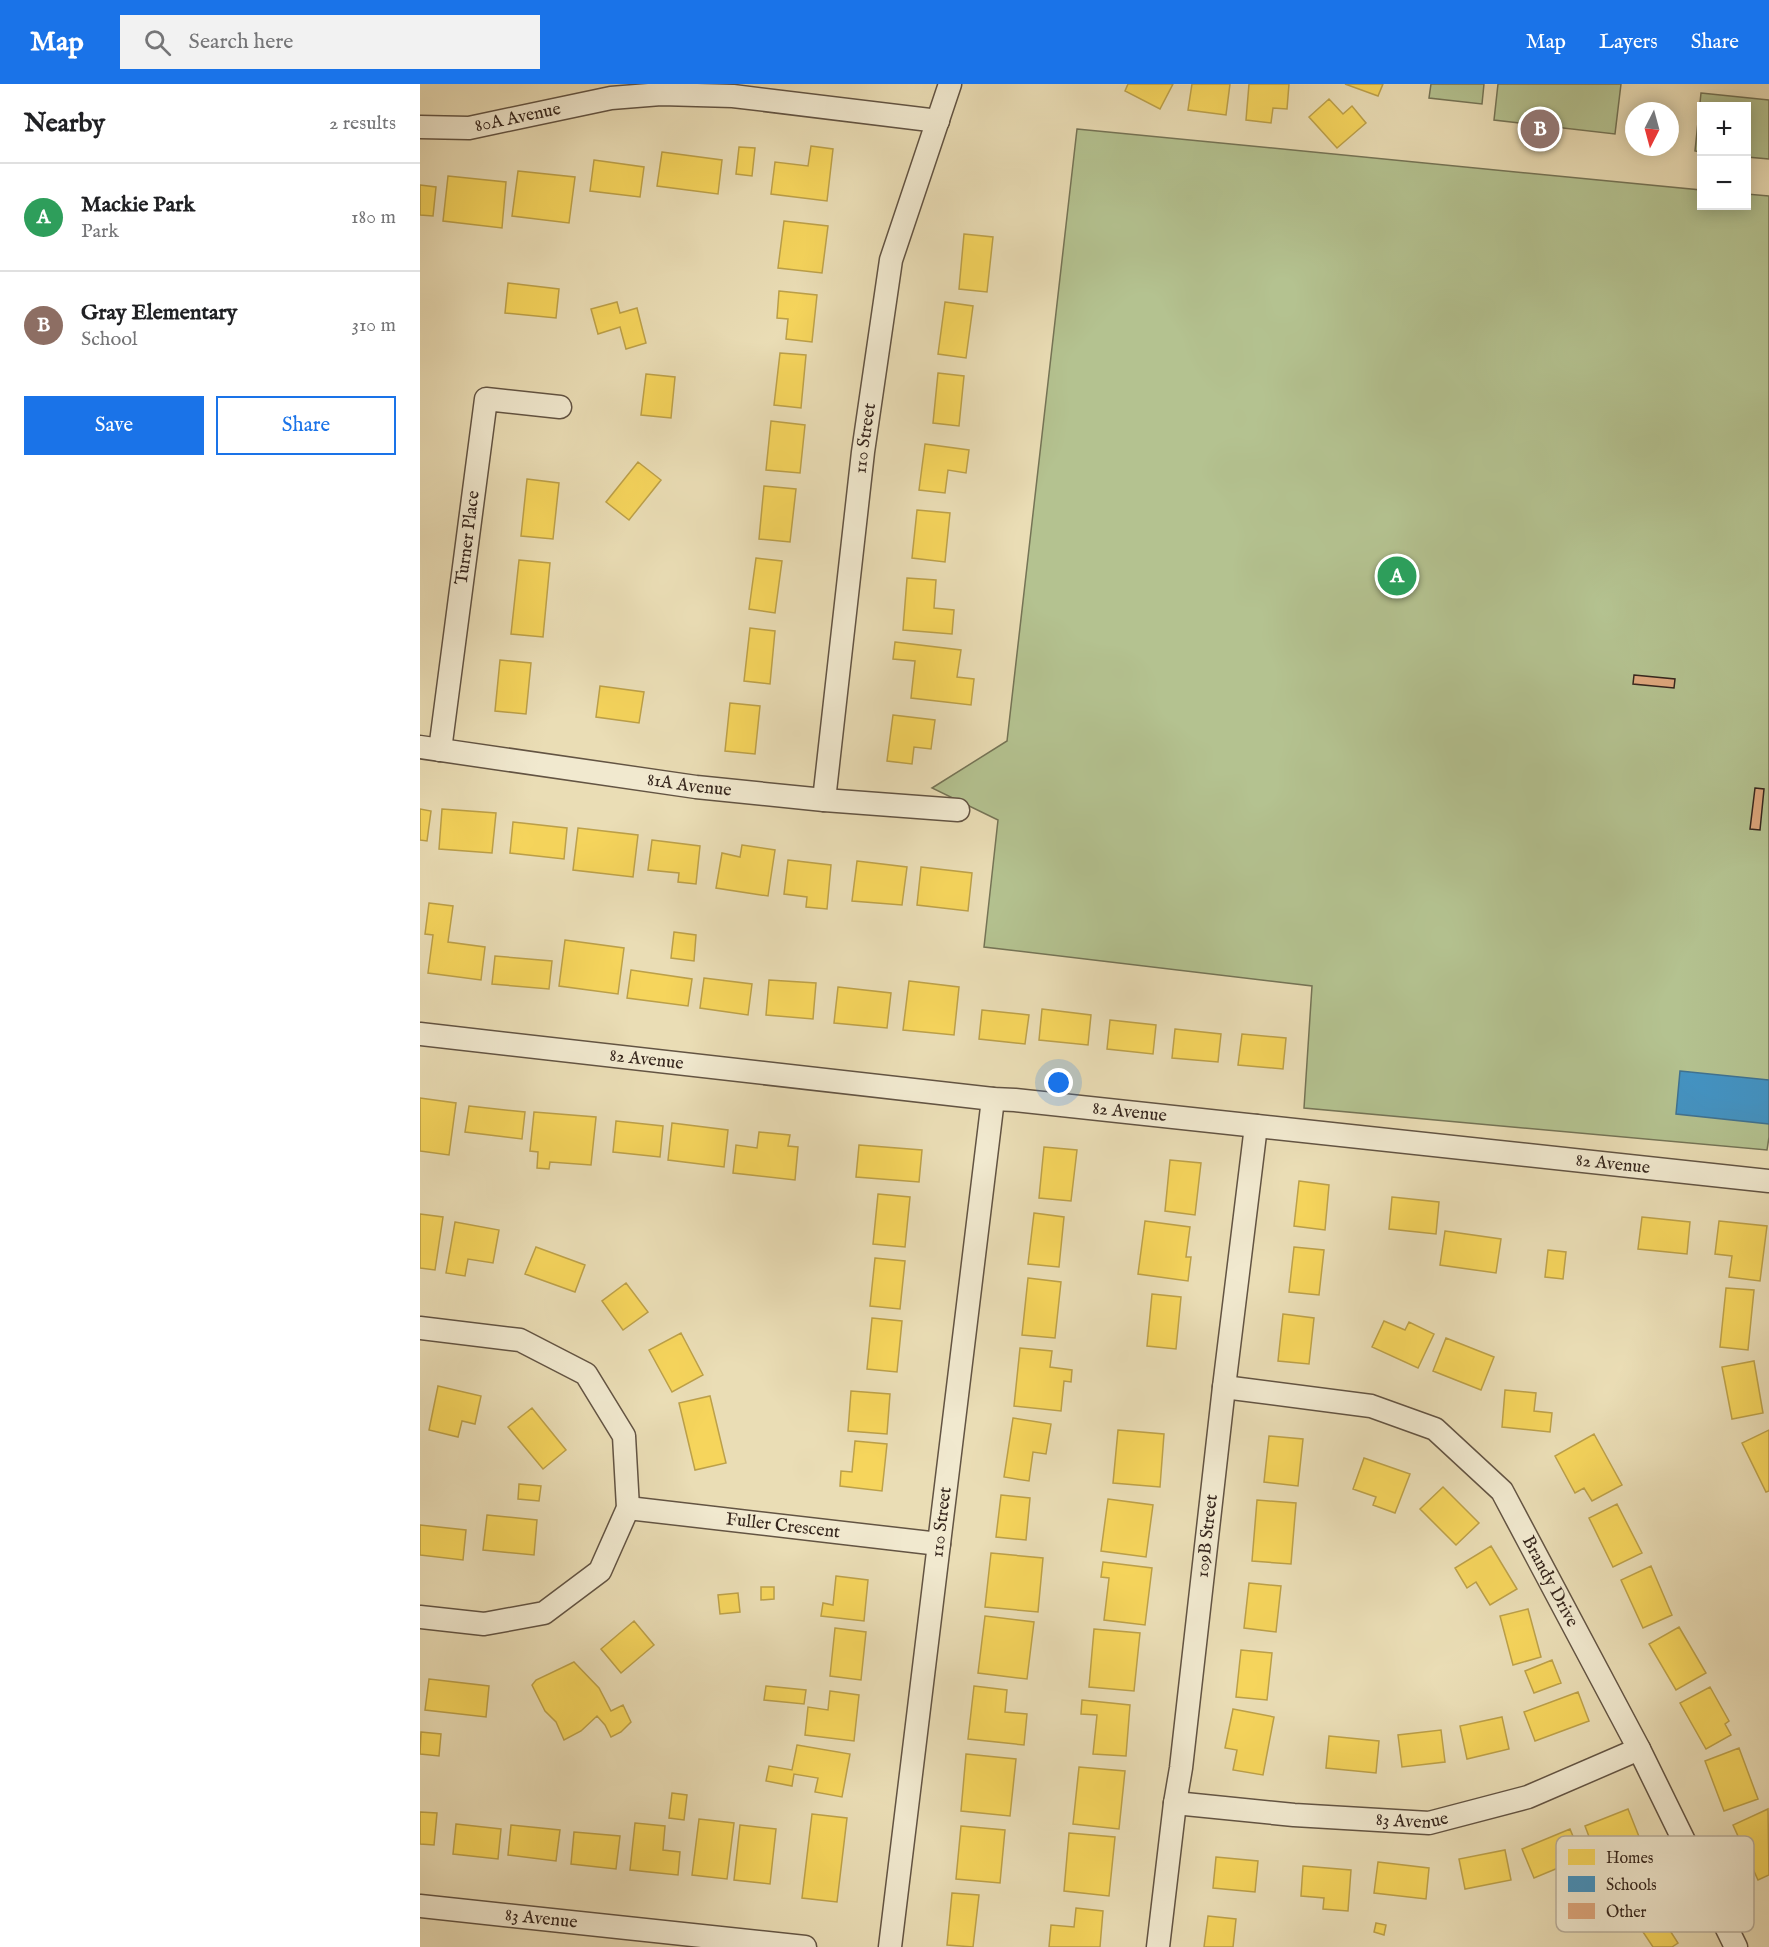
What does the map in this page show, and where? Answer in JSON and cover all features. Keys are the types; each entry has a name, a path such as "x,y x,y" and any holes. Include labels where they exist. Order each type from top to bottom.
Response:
{"street":[{"name":"110 Street","path":"824,801 863,452 891,260 951,84"},
{"name":"80A Avenue","path":"420,128 469,128 612,91 733,96 938,121"},
{"name":"Turner Place","path":"430,749 486,399 560,407"},
{"name":"81A Avenue","path":"430,749 696,787 824,801 958,810"},
{"name":"82 Avenue","path":"420,1034 993,1100 1015,1100 1769,1181"},
{"name":"110 Street","path":"890,1947 993,1100"},
{"name":"109B Street","path":"1158,1947 1184,1745 1256,1126"},
{"path":"420,1328 520,1340 586,1374 624,1436 628,1508 600,1571 544,1613 484,1624 420,1617"},
{"name":"Brandy Drive","path":"1224,1387 1371,1406 1435,1429 1502,1491 1639,1749 1682,1836"},
{"name":"Fuller Crescent","path":"628,1508 939,1544"},
{"name":"83 Avenue","path":"1175,1803 1294,1815 1429,1823 1528,1797 1639,1749"},
{"name":"83 Avenue","path":"420,1906 805,1947"},
{"name":"Brandy Drive","path":"1729,1932 1736,1947"}],"green space":[{"path":"1431,84 1484,84 1482,104 1429,98"},
{"path":"1498,84 1621,84 1615,134 1494,120"},
{"path":"1701,93 1769,100 1769,159 1751,157 1751,102 1700,102"},
{"path":"1077,129 1697,190 1697,210 1751,210 1751,194 1769,196 1769,1137 1767,1150 1304,1108 1312,986 984,947 998,820 932,788 1007,741"}],"building: Homes":[{"path":"1128,84 1173,84 1160,109 1125,91"},
{"path":"1192,84 1230,84 1226,115 1188,110"},
{"path":"1249,84 1289,84 1287,109 1273,108 1271,123 1246,120"},
{"path":"1345,84 1383,84 1378,96"},
{"path":"1329,99 1343,114 1352,106 1366,123 1337,148 1309,117"},
{"path":"811,146 833,149 827,201 771,194 775,162 808,166"},
{"path":"739,147 755,148 752,176 736,174"},
{"path":"662,152 722,160 718,194 657,186"},
{"path":"594,160 644,167 640,197 590,191"},
{"path":"518,171 575,177 569,223 512,216"},
{"path":"448,176 506,182 502,228 443,221"},
{"path":"420,185 436,187 433,216 420,215"},
{"path":"784,221 828,226 822,273 778,268"},
{"path":"964,234 993,237 987,292 959,289"},
{"path":"508,283 559,289 556,318 505,313"},
{"path":"779,291 817,295 812,342 786,339 788,319 777,318"},
{"path":"617,302 620,313 637,308 646,343 626,349 620,327 598,334 591,309"},
{"path":"945,302 973,306 966,358 938,354"},
{"path":"780,353 806,355 801,408 774,405"},
{"path":"938,373 964,376 959,426 933,423"},
{"path":"646,374 675,377 671,418 641,415"},
{"path":"771,421 805,425 800,473 766,470"},
{"path":"925,444 969,450 966,473 948,470 945,493 919,490"},
{"path":"638,462 661,480 629,520 606,502"},
{"path":"527,479 559,483 553,539 521,536"},
{"path":"764,486 796,489 790,542 759,539"},
{"path":"917,510 950,513 945,562 912,558"},
{"path":"756,558 782,561 775,613 749,609"},
{"path":"519,560 550,563 543,637 511,634"},
{"path":"907,578 936,580 934,608 954,610 952,634 903,630"},
{"path":"750,628 775,631 770,684 744,681"},
{"path":"895,642 961,650 957,677 974,679 971,705 911,698 915,661 893,659"},
{"path":"500,660 531,663 526,714 495,711"},
{"path":"600,686 644,692 639,723 596,717"},
{"path":"730,703 760,706 755,754 725,751"},
{"path":"893,715 935,720 931,749 914,747 912,764 887,761"},
{"path":"420,809 431,811 427,841 420,840"},
{"path":"442,809 496,813 492,853 439,849"},
{"path":"513,822 567,828 564,859 510,853"},
{"path":"578,828 638,835 633,877 573,870"},
{"path":"652,840 700,846 696,884 678,882 679,873 648,870"},
{"path":"742,845 775,850 768,896 716,888 722,853 740,857"},
{"path":"788,860 831,865 827,909 806,907 807,897 784,894"},
{"path":"857,861 907,867 902,905 852,901"},
{"path":"921,867 972,873 968,911 917,905"},
{"path":"429,903 453,906 448,942 485,947 481,980 428,973 433,935 425,934"},
{"path":"674,932 696,935 694,961 671,958"},
{"path":"565,940 624,948 618,994 559,986"},
{"path":"495,956 552,961 549,989 492,984"},
{"path":"631,970 692,979 688,1006 627,998"},
{"path":"704,978 752,984 748,1015 700,1008"},
{"path":"769,980 816,983 813,1019 766,1015"},
{"path":"909,981 959,987 954,1035 903,1030"},
{"path":"838,987 891,993 887,1028 834,1023"},
{"path":"1042,1009 1091,1015 1088,1045 1039,1040"},
{"path":"982,1010 1029,1015 1025,1044 979,1039"},
{"path":"1110,1020 1156,1025 1153,1054 1107,1049"},
{"path":"1175,1029 1221,1034 1218,1062 1172,1058"},
{"path":"1242,1034 1286,1038 1283,1069 1238,1065"},
{"path":"420,1098 456,1103 449,1155 420,1151"},
{"path":"469,1106 525,1112 522,1139 465,1132"},
{"path":"534,1112 596,1117 591,1165 550,1162 549,1169 537,1168 538,1152 530,1151"},
{"path":"616,1121 663,1126 660,1157 613,1152"},
{"path":"672,1123 728,1130 724,1167 668,1160"},
{"path":"759,1132 790,1135 788,1146 798,1147 795,1180 733,1173 736,1145 757,1148"},
{"path":"859,1145 922,1150 919,1182 856,1177"},
{"path":"1044,1147 1077,1150 1071,1201 1039,1198"},
{"path":"1170,1160 1201,1163 1195,1215 1165,1211"},
{"path":"1299,1181 1329,1185 1325,1230 1294,1226"},
{"path":"878,1194 910,1197 905,1247 873,1244"},
{"path":"1392,1197 1439,1202 1436,1234 1389,1229"},
{"path":"1034,1213 1064,1217 1059,1267 1028,1264"},
{"path":"420,1214 443,1217 435,1270 420,1268"},
{"path":"1642,1217 1690,1222 1687,1254 1638,1249"},
{"path":"1145,1221 1190,1227 1186,1257 1191,1257 1188,1281 1138,1274"},
{"path":"1719,1221 1767,1226 1760,1281 1729,1277 1732,1256 1715,1254"},
{"path":"455,1222 499,1230 493,1263 468,1259 465,1276 446,1273"},
{"path":"1445,1231 1501,1239 1496,1273 1440,1265"},
{"path":"536,1247 585,1265 575,1292 525,1274"},
{"path":"1294,1247 1324,1250 1319,1295 1289,1292"},
{"path":"1548,1250 1566,1252 1563,1279 1545,1277"},
{"path":"875,1258 905,1261 900,1309 870,1306"},
{"path":"1028,1278 1061,1282 1055,1338 1022,1335"},
{"path":"626,1283 648,1312 623,1330 602,1301"},
{"path":"1726,1288 1754,1290 1748,1350 1720,1347"},
{"path":"1152,1294 1181,1297 1176,1349 1147,1346"},
{"path":"1283,1314 1314,1318 1309,1364 1278,1361"},
{"path":"872,1318 902,1321 897,1372 867,1369"},
{"path":"1384,1321 1405,1330 1409,1322 1434,1334 1418,1368 1372,1347"},
{"path":"681,1333 703,1375 672,1392 649,1350"},
{"path":"1446,1338 1494,1357 1481,1390 1433,1371"},
{"path":"1020,1348 1052,1351 1050,1367 1072,1370 1071,1382 1064,1381 1061,1411 1014,1406"},
{"path":"1754,1361 1763,1413 1732,1419 1722,1367"},
{"path":"438,1386 481,1396 475,1424 462,1421 458,1437 429,1430"},
{"path":"1505,1390 1536,1393 1534,1411 1552,1413 1550,1432 1502,1427"},
{"path":"851,1391 890,1394 887,1434 848,1431"},
{"path":"710,1396 726,1463 695,1470 679,1403"},
{"path":"532,1408 566,1450 543,1469 508,1427"},
{"path":"1013,1418 1051,1424 1046,1454 1033,1452 1029,1481 1004,1477"},
{"path":"1118,1430 1164,1434 1160,1487 1113,1483"},
{"path":"1769,1430 1769,1491 1766,1492 1742,1443"},
{"path":"1594,1434 1622,1485 1592,1501 1584,1488 1575,1493 1555,1456"},
{"path":"1269,1436 1303,1439 1298,1486 1264,1482"},
{"path":"855,1441 887,1444 882,1491 840,1486 841,1471 852,1472"},
{"path":"1364,1458 1410,1474 1395,1513 1373,1505 1376,1497 1353,1489"},
{"path":"519,1484 541,1486 539,1501 518,1499"},
{"path":"1443,1487 1479,1523 1456,1545 1420,1509"},
{"path":"1001,1495 1030,1498 1026,1540 996,1537"},
{"path":"1108,1499 1153,1505 1146,1557 1101,1551"},
{"path":"1257,1500 1296,1503 1291,1564 1252,1561"},
{"path":"1617,1504 1642,1553 1613,1567 1589,1518"},
{"path":"487,1515 537,1520 534,1555 483,1550"},
{"path":"420,1525 466,1530 463,1560 420,1555"},
{"path":"1491,1546 1517,1589 1490,1605 1476,1582 1467,1588 1455,1568"},
{"path":"991,1553 1043,1558 1038,1612 985,1607"},
{"path":"1103,1562 1152,1568 1145,1625 1104,1620 1109,1578 1101,1577"},
{"path":"1651,1566 1672,1615 1643,1628 1621,1580"},
{"path":"836,1576 868,1580 864,1621 821,1616 823,1603 833,1605"},
{"path":"1249,1583 1281,1586 1276,1632 1244,1628"},
{"path":"761,1587 774,1587 774,1599 761,1600"},
{"path":"738,1593 740,1612 720,1614 718,1595"},
{"path":"1528,1609 1541,1657 1513,1665 1500,1616"},
{"path":"985,1616 1034,1622 1027,1679 978,1673"},
{"path":"634,1621 654,1645 621,1673 601,1649"},
{"path":"1679,1627 1706,1673 1676,1690 1649,1644"},
{"path":"835,1628 866,1632 861,1680 830,1676"},
{"path":"1094,1629 1140,1633 1134,1691 1089,1687"},
{"path":"1241,1650 1272,1653 1267,1700 1236,1697"},
{"path":"1552,1660 1561,1683 1534,1693 1525,1671"},
{"path":"574,1662 599,1688 611,1711 623,1705 631,1722 621,1732 611,1737 597,1716 581,1731 564,1740 556,1722 545,1711 532,1685 536,1680"},
{"path":"429,1679 489,1686 486,1717 425,1710"},
{"path":"766,1686 806,1690 804,1704 764,1700"},
{"path":"974,1686 1007,1690 1005,1712 1027,1714 1024,1745 968,1739"},
{"path":"1710,1687 1729,1721 1725,1724 1731,1735 1706,1749 1680,1703"},
{"path":"830,1691 859,1695 854,1741 805,1735 808,1707 828,1710"},
{"path":"1578,1692 1589,1721 1535,1741 1524,1712"},
{"path":"1082,1700 1130,1705 1126,1756 1093,1754 1097,1715 1081,1714"},
{"path":"1233,1709 1274,1717 1263,1775 1233,1770 1237,1750 1225,1748"},
{"path":"1502,1717 1509,1749 1467,1759 1460,1726"},
{"path":"1441,1730 1445,1762 1402,1767 1398,1735"},
{"path":"421,1732 441,1734 439,1756 420,1754"},
{"path":"1329,1736 1379,1741 1376,1773 1326,1768"},
{"path":"797,1745 850,1754 842,1797 815,1792 818,1778 794,1774 792,1786 766,1781 769,1766 792,1770"},
{"path":"1739,1748 1758,1799 1724,1811 1705,1761"},
{"path":"966,1754 1016,1759 1010,1816 961,1811"},
{"path":"1079,1767 1125,1771 1119,1829 1073,1824"},
{"path":"672,1793 687,1795 684,1820 669,1818"},
{"path":"1628,1809 1639,1836 1589,1836 1585,1826"},
{"path":"1768,1809 1769,1875 1758,1880 1754,1871 1754,1836 1738,1836 1733,1825"},
{"path":"420,1812 437,1813 434,1845 420,1844"},
{"path":"812,1814 847,1818 837,1902 802,1898"},
{"path":"699,1819 734,1823 727,1879 692,1875"},
{"path":"635,1823 665,1826 663,1850 680,1852 678,1875 630,1870"},
{"path":"456,1824 501,1829 498,1859 453,1854"},
{"path":"511,1825 560,1830 556,1861 508,1855"},
{"path":"740,1825 776,1829 770,1884 734,1880"},
{"path":"961,1826 1005,1830 1000,1883 956,1879"},
{"path":"1570,1829 1573,1836 1556,1836 1556,1869 1534,1878 1522,1849"},
{"path":"574,1832 620,1836 616,1869 571,1864"},
{"path":"1069,1833 1115,1837 1109,1896 1064,1891"},
{"path":"1505,1850 1511,1880 1465,1889 1459,1859"},
{"path":"1216,1857 1258,1861 1255,1892 1213,1888"},
{"path":"1378,1862 1429,1868 1426,1899 1374,1893"},
{"path":"1303,1866 1351,1870 1348,1911 1323,1909 1324,1898 1301,1896"},
{"path":"952,1893 979,1895 973,1947 947,1945"},
{"path":"1076,1908 1103,1911 1100,1947 1049,1947 1051,1925 1074,1927"},
{"path":"1208,1916 1236,1919 1233,1947 1204,1947"},
{"path":"1376,1923 1386,1925 1384,1935 1374,1932"},
{"path":"1643,1932 1671,1932 1678,1943 1672,1947 1653,1947"}],"building: Schools":[{"path":"1680,1071 1769,1080 1769,1124 1676,1114"}],"building: Other":[{"path":"1634,675 1675,679 1674,688 1633,684"},
{"path":"1755,788 1764,789 1760,830 1750,829"}],"place":[{"name":"Gray Elementary","path":"1540,129"},
{"name":"Mackie Park","path":"1397,576"}]}
